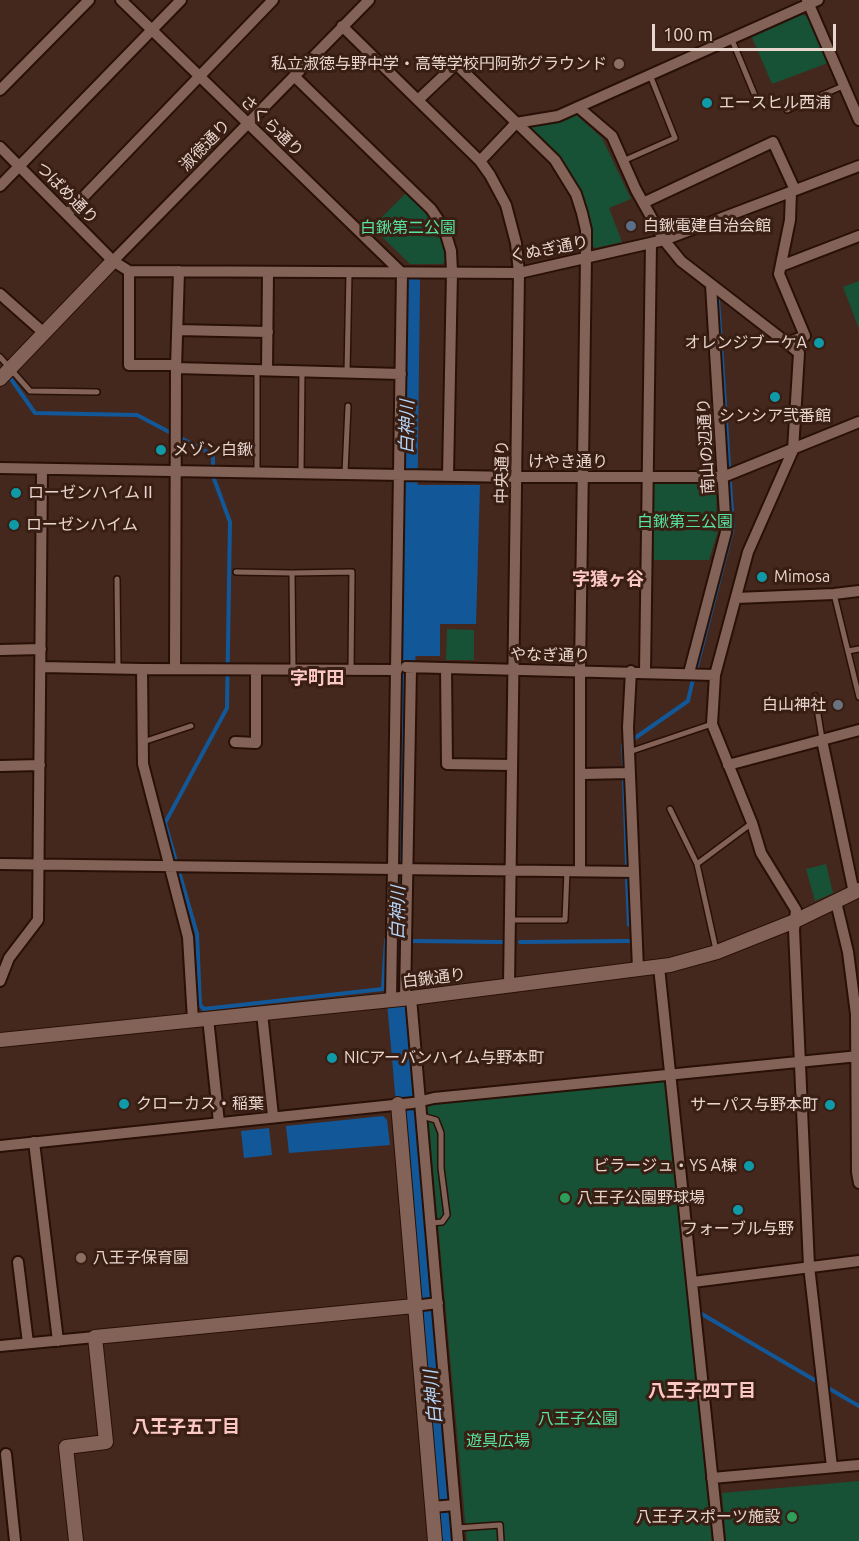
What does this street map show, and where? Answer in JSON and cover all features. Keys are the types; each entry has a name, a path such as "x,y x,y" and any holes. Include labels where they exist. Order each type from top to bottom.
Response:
{"street":[{"path":"0,90 89,0"},
{"name":"さくら通り","path":"121,0 402,273"},
{"path":"0,186 181,0"},
{"path":"67,214 273,0"},
{"name":"淑徳通り","path":"113,261 369,0"},
{"path":"480,160 516,123 558,116 732,40 811,2 843,86 859,120"},
{"name":"中央通り","path":"342,26 480,160 506,205 515,237 519,273 509,984"},
{"path":"418,100 456,64 555,160 576,194 586,230 580,670 582,774 580,871"},
{"path":"294,76 430,209 444,228 451,251 452,272 448,475"},
{"path":"578,107 612,136 643,202 664,240 681,261 799,353 793,450 748,552 716,675 712,724 752,823 761,853 796,910 809,1266 832,1467"},
{"path":"643,202 773,142 793,191 790,220 779,274 805,336 787,344"},
{"name":"つばめ通り","path":"0,147 113,261 129,271"},
{"name":"くぬぎ通り","path":"129,271 519,273 664,240 859,166"},
{"path":"781,266 859,236"},
{"path":"645,672 651,243"},
{"path":"0,379 113,261"},
{"path":"129,271 129,365 401,374"},
{"path":"176,669 176,367 179,271"},
{"path":"262,370 268,332 268,272"},
{"path":"402,273 394,869 408,1103 426,1305 435,1541"},
{"name":"南山の辺通り","path":"689,673 726,532 711,285"},
{"path":"0,294 44,333"},
{"path":"177,330 268,332"},
{"path":"723,477 859,422"},
{"name":"けやき通り","path":"0,468 517,477 723,477"},
{"path":"0,981 9,958 38,920 42,469"},
{"path":"736,598 859,591"},
{"path":"0,650 41,650"},
{"name":"やなぎ通り","path":"41,667 256,670 446,668 716,675"},
{"path":"401,999 407,870 410,668"},
{"path":"446,668 447,764 511,765"},
{"path":"142,669 143,764 188,937 193,1020"},
{"path":"235,742 256,743 256,670"},
{"path":"631,671 629,752 638,969"},
{"path":"728,765 859,730"},
{"path":"822,740 856,891"},
{"path":"0,766 40,765"},
{"path":"582,774 630,773"},
{"path":"0,864 634,872"},
{"name":"白鍬通り","path":"0,1040 401,999 659,967 717,952 795,921 856,891"},
{"path":"837,902 856,1014 857,1172 859,1183"},
{"path":"659,967 718,1541"},
{"path":"262,1013 273,1116"},
{"path":"208,1018 219,1122"},
{"path":"0,1146 858,1056"},
{"path":"408,1103 422,1116 431,1223 426,1305 458,1541"},
{"path":"34,1142 58,1341"},
{"path":"693,1282 859,1261"},
{"path":"18,1262 28,1343"},
{"path":"0,1346 426,1305"},
{"path":"75,1541 66,1447 106,1442 95,1337"},
{"path":"6,1455 15,1541"},
{"path":"712,1478 859,1464"},
{"path":"435,1506 453,1505"}],"lane":[{"path":"732,40 756,98"},
{"path":"623,161 675,138 650,75"},
{"path":"787,110 843,86"},
{"path":"347,372 349,273"},
{"path":"0,357 30,391 97,392"},
{"path":"256,472 262,370"},
{"path":"301,473 302,371"},
{"path":"345,474 348,406"},
{"path":"236,572 352,572 351,670"},
{"path":"292,573 293,670"},
{"path":"117,579 118,669"},
{"path":"834,594 859,697"},
{"path":"848,651 859,649"},
{"path":"815,696 822,740"},
{"path":"629,752 712,724"},
{"path":"143,742 191,726"},
{"path":"670,808 697,864 717,952"},
{"path":"697,864 752,823"},
{"path":"510,920 566,920 567,871"},
{"path":"422,1116 436,1120 441,1133 441,1168 447,1215 445,1221 431,1223"},
{"path":"457,1528 500,1525 501,1541"}],"green space":[{"path":"802,14 808,17 828,63 772,84 751,35"},
{"path":"572,111 602,138 631,199 609,208 622,242 595,248 590,244 583,202 576,183 557,156 530,130 533,123"},
{"name":"白鍬第二公園","path":"407,192 425,210 439,230 446,259 443,264 410,264 372,227"},
{"path":"859,281 859,329 843,287"},
{"name":"白鍬第三公園","path":"652,483 716,483 717,534 709,560 654,560"},
{"path":"447,629 474,630 474,660 446,660"},
{"path":"826,864 833,893 815,901 806,869"},
{"name":"八王子公園","path":"663,1079 666,1082 712,1541 467,1541 427,1106 432,1101"},
{"name":"八王子スポーツ施設","path":"859,1481 859,1541 726,1541 722,1493"}],"water":[{"path":"417,485 480,485 476,624 440,624 440,656 414,656"},
{"path":"383,1116 387,1120 390,1145 289,1153 286,1126"},
{"path":"269,1128 272,1155 244,1158 241,1131"}],"waterway":[{"name":"白神川","path":"409,283 402,863 397,991 446,1541"},
{"path":"718,299 729,466"},
{"path":"11,379 35,413 137,415 213,455 213,476 230,522 227,708 165,823 197,934 200,1005 204,1009 383,989 386,940 388,940"},
{"path":"697,666 733,527 730,483"},
{"path":"635,738 688,701 693,679"},
{"path":"623,745 624,765"},
{"path":"624,780 627,864"},
{"path":"627,878 629,925"},
{"path":"411,941 503,942"},
{"path":"520,942 629,941"},
{"path":"700,1313 859,1406"}],"place":[{"name":"私立淑徳与野中学・高等学校円阿弥グラウンド","path":"619,64"},
{"name":"エースヒル西浦","path":"707,103"},
{"name":"白鍬電建自治会館","path":"631,226"},
{"name":"オレンジブーケA","path":"819,343"},
{"name":"シンシア弐番館","path":"775,397"},
{"name":"メゾン白鍬","path":"161,450"},
{"name":"ローゼンハイムⅡ","path":"16,493"},
{"name":"ローゼンハイム","path":"14,525"},
{"name":"Mimosa","path":"762,577"},
{"name":"白山神社","path":"838,705"},
{"name":"NICアーバンハイム与野本町","path":"332,1058"},
{"name":"クローカス・稲葉","path":"124,1104"},
{"name":"サーパス与野本町","path":"830,1105"},
{"name":"ビラージュ・YS A棟","path":"749,1166"},
{"name":"八王子公園野球場","path":"565,1198"},
{"name":"フォーブル与野","path":"738,1210"},
{"name":"八王子保育園","path":"81,1258"},
{"name":"八王子スポーツ施設","path":"792,1517"}],"district":[{"name":"字猿ヶ谷","path":"608,579"},
{"name":"字町田","path":"317,678"},
{"name":"八王子四丁目","path":"702,1391"},
{"name":"八王子五丁目","path":"186,1427"}],"park label":[{"name":"遊具広場","path":"498,1441"}]}
